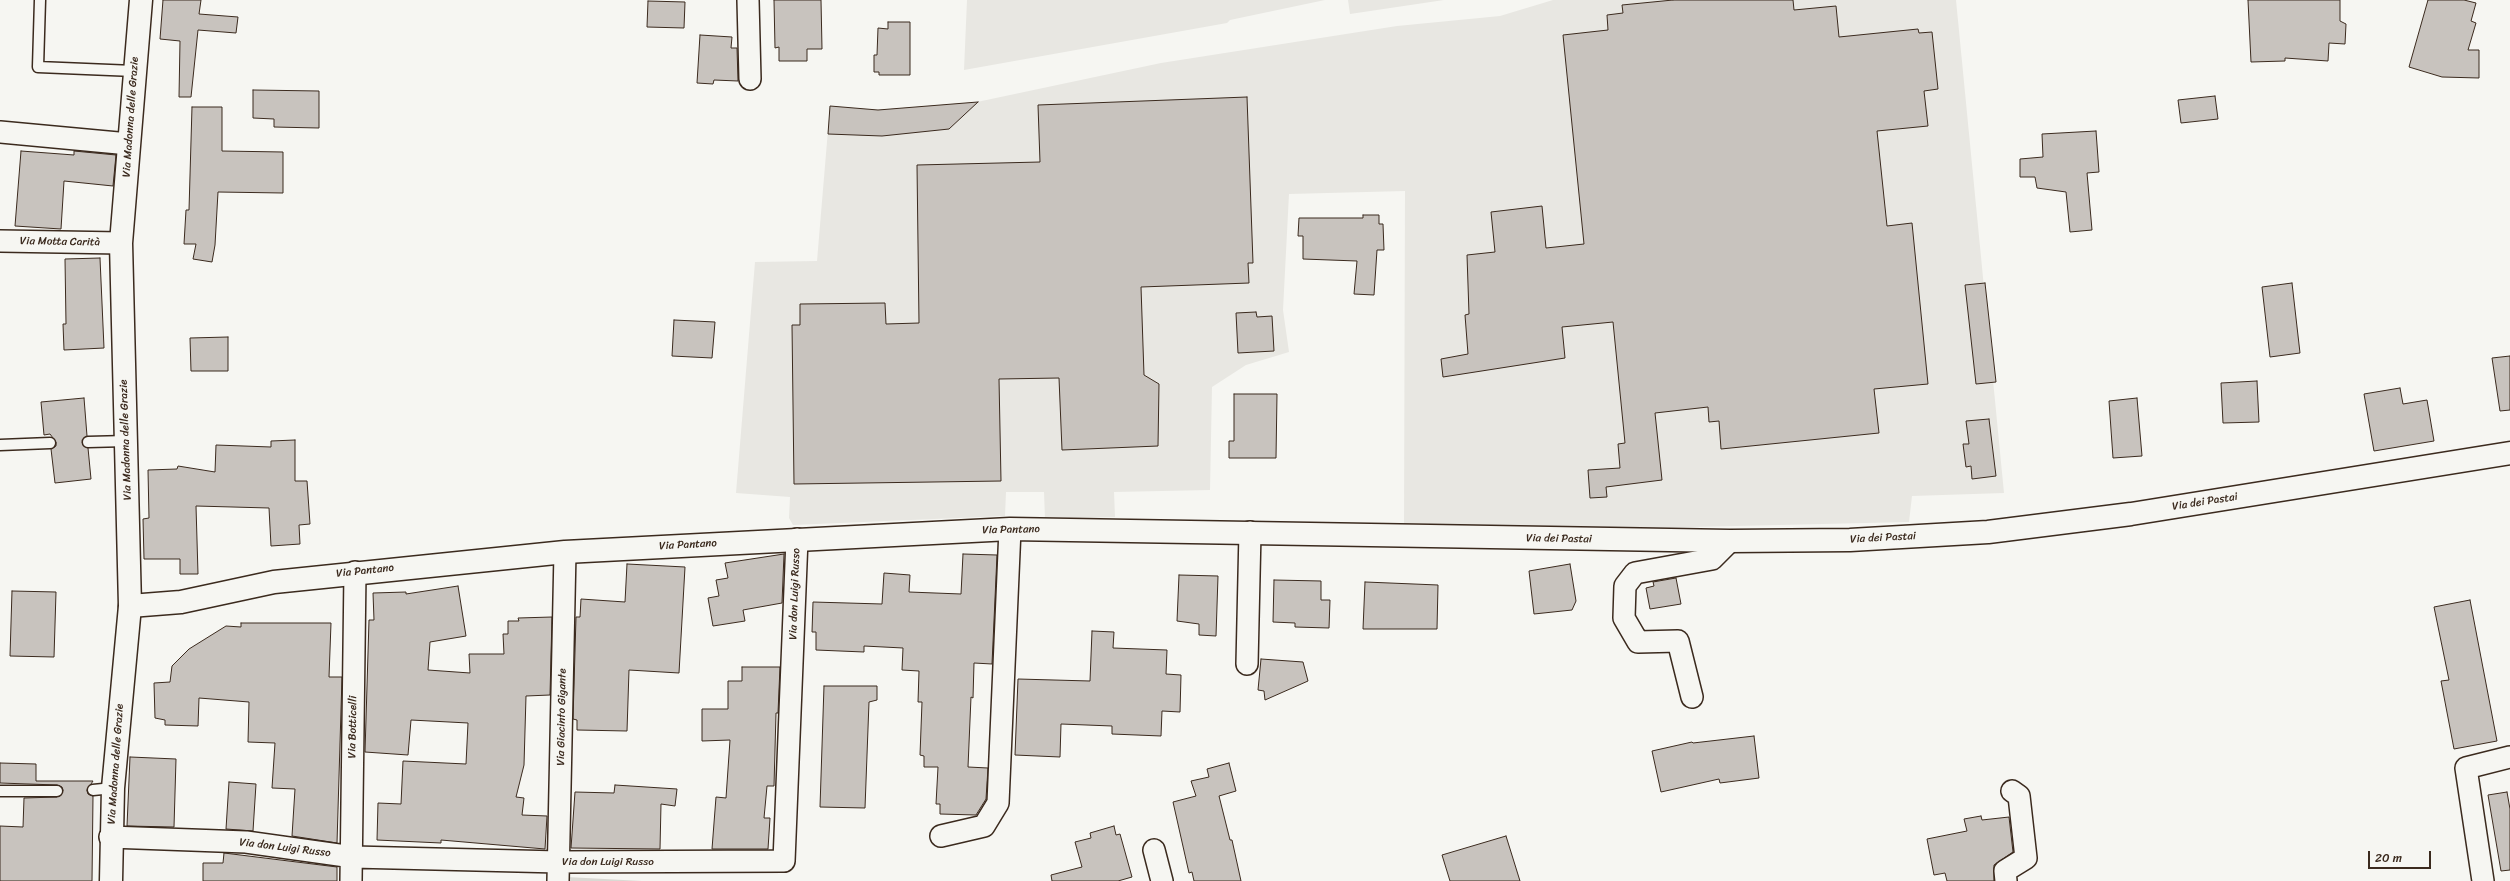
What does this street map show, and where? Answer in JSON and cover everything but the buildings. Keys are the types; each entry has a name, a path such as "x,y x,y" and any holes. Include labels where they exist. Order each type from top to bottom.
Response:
{"street":[{"name":"Via Madonna delle Grazie","path":"111,881 110,837 103,789 130,606 121,243 141,0"},
{"path":"748,0 750,79"},
{"path":"0,132 129,144"},
{"name":"Via Motta Carità","path":"0,241 121,243"},
{"name":"Via dei Pastai","path":"1250,532 1414,537 1730,541 1850,540 1988,532 2131,514 2510,453"},
{"path":"941,836 984,826 998,803 1010,529"},
{"name":"Via Pantano","path":"130,606 181,602 274,582 355,572 565,552 1010,529 1250,532"},
{"path":"1247,664 1250,532"},
{"name":"Via don Luigi Russo","path":"110,837 246,842 353,857 558,871 784,861 797,539"},
{"path":"1692,697 1678,641 1638,642 1624,618 1625,586 1635,573 1712,559 1730,541"},
{"name":"Via Giacinto Gigante","path":"558,871 565,552"},
{"name":"Via Botticelli","path":"351,881 353,857 355,572"},
{"path":"2483,881 2466,768 2510,757"},
{"path":"2006,881 2005,870 2026,858 2019,796 2012,791"},
{"path":"1154,850 1162,881"}],"lane":[{"path":"40,0 38,68 134,71"},
{"path":"88,442 127,441"},
{"path":"0,445 50,443"},
{"path":"0,791 57,791"}],"shaded area":[{"path":"967,0 1325,0 1230,20 1227,23 964,70"},
{"path":"1348,0 1444,0 1350,14"},
{"path":"1553,0 1956,0 2004,493 1912,496 1909,522 1606,529 1404,525 1405,191 1289,194 1283,310 1289,352 1246,365 1212,387 1210,490 1114,492 1115,517 1045,519 1044,492 1006,492 1005,516 793,525 789,518 790,497 736,493 755,262 817,261 830,106 878,110 977,102 1161,63 1397,26 1500,16"},
{"path":"567,877 642,881 567,881"}]}
